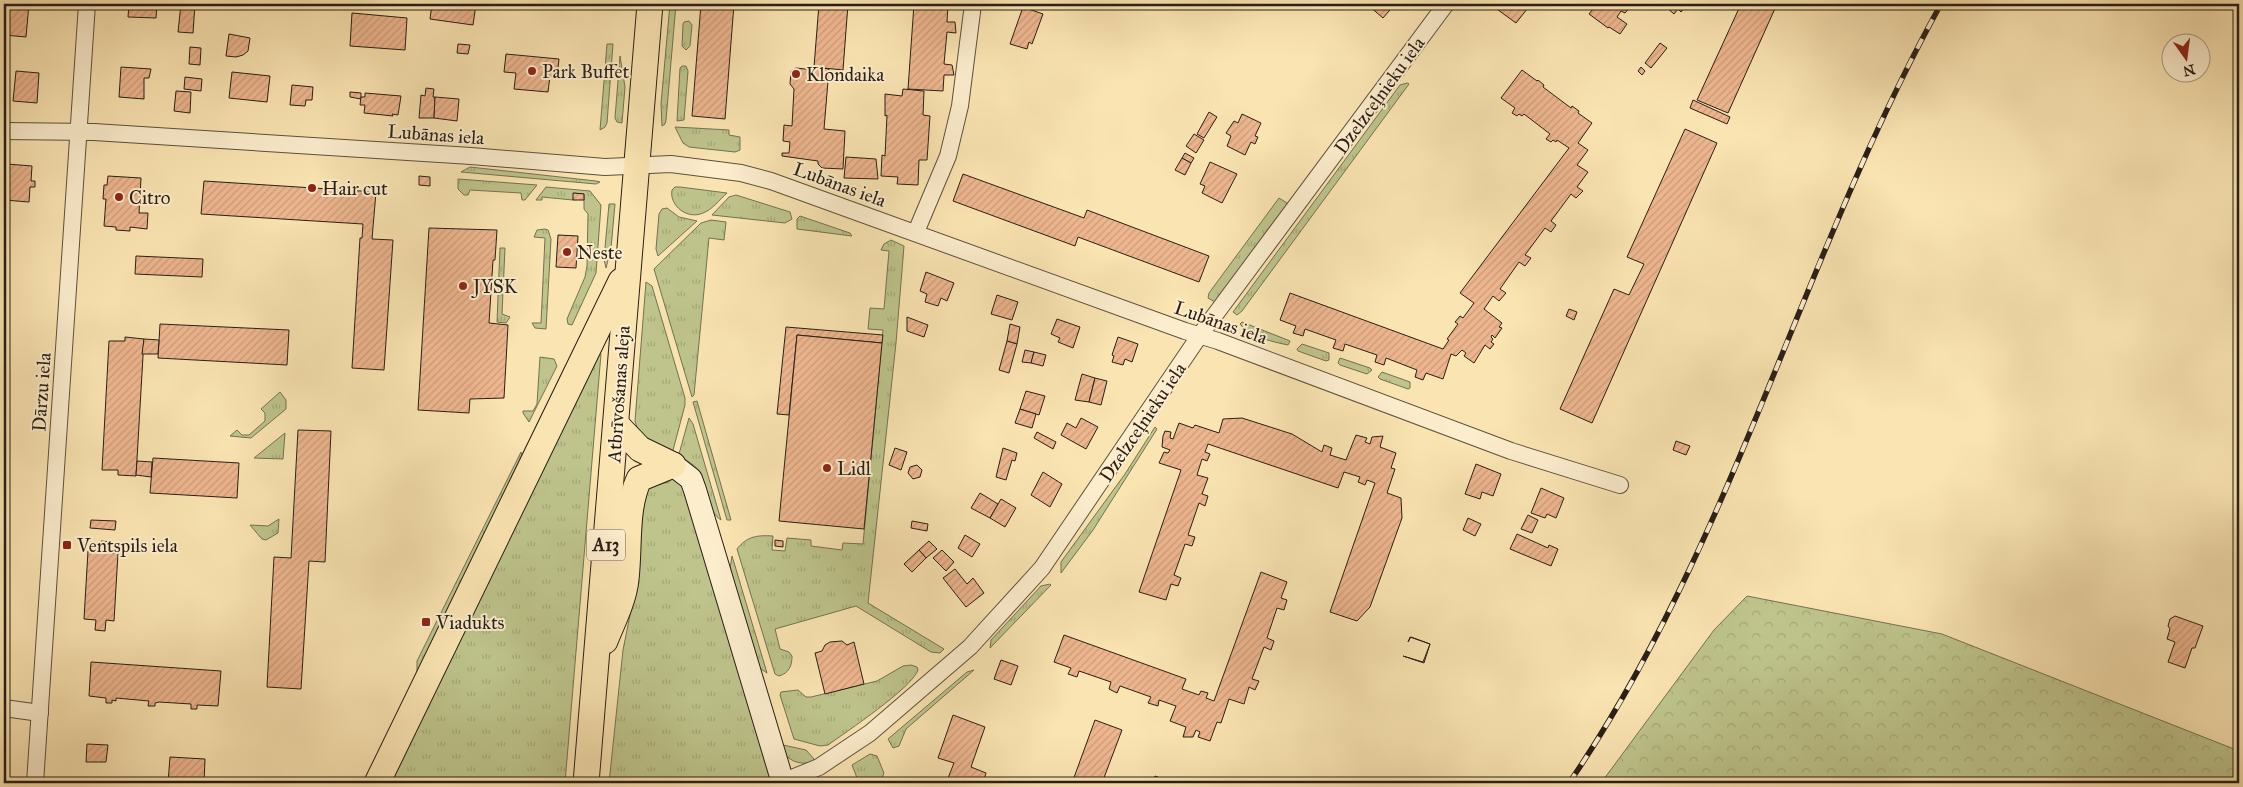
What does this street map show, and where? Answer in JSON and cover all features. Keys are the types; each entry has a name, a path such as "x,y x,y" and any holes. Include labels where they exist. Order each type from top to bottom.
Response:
{"main road":[{"name":"Atbrīvošanas aleja","path":"586,783 650,4"},
{"path":"377,783 534,456 595,339 628,266"},
{"path":"616,424 640,449 673,465 691,480 782,783"},
{"path":"595,666 624,588 630,520 635,489 639,480 673,465"}],"street":[{"name":"Dārzu iela","path":"35,783 87,4"},
{"path":"916,232 948,156 960,106 974,4"},
{"name":"Dzelzceļnieku iela","path":"782,783 819,767 870,733 970,647 1042,568 1200,335 1446,4"},
{"name":"Lubānas iela","path":"4,131 79,132 480,156 605,167 671,164 741,173 771,181 916,232 1200,335 1510,452 1620,485"},
{"path":"4,708 40,713"}],"green space":[{"path":"670,4 676,4 666,120 662,126 661,104"},
{"path":"689,21 692,25 690,46 686,50 682,46 683,24"},
{"path":"607,44 613,44 607,123 600,130"},
{"path":"620,56 625,87 622,123 617,122 615,118"},
{"path":"686,66 688,71 684,120 677,121 680,68"},
{"path":"1409,84 1242,311 1237,315 1233,312 1400,85"},
{"path":"675,127 729,130 729,135 740,137 740,150 735,152 689,147 683,143"},
{"path":"470,167 600,182 596,184 461,172"},
{"path":"458,179 537,185 525,200 522,200 521,193 470,190 468,195 464,195 458,189"},
{"path":"546,187 590,191 601,205 596,273 572,325 568,324 567,319 585,277 587,266 588,214 584,209 584,194 574,193 573,200 542,197 542,200 536,200"},
{"path":"675,187 727,193 706,212 691,215 681,210 673,201 672,190"},
{"path":"736,195 790,212 792,219 785,223 712,215 729,197"},
{"path":"1279,198 1287,203 1286,207 1215,302 1208,298 1209,293"},
{"path":"609,204 615,204 611,248 606,268 604,259"},
{"path":"667,208 679,217 697,221 658,256 656,249 659,214 662,209"},
{"path":"800,216 850,233 852,236 797,229 797,219"},
{"path":"711,220 726,222 724,240 709,238 694,395 692,397 654,269 701,223"},
{"path":"537,230 548,230 551,239 546,329 535,328 532,323 541,323 545,238 534,237"},
{"path":"891,240 904,246 896,343 868,603 944,649 940,653 931,652 856,606 775,629 780,649 789,652 792,656 789,669 779,676 775,674 737,549 745,541 753,537 762,536 773,536 772,550 785,551 787,538 811,540 811,546 842,550 843,543 863,544 883,330 868,329 870,308 884,309 889,251 881,250 884,244"},
{"path":"500,248 505,248 502,314 510,317 506,323 497,322"},
{"path":"646,282 652,286 685,398 685,405 672,454 649,443 640,433 635,421"},
{"path":"1242,322 1290,341 1288,345 1262,338 1244,329 1240,324"},
{"path":"1302,344 1329,353 1329,360 1326,361 1298,351 1297,349"},
{"path":"596,352 601,354 565,783 391,783"},
{"path":"540,357 554,359 557,366 529,422 523,411 533,411 537,404"},
{"path":"1340,358 1372,370 1367,374 1340,365 1338,363"},
{"path":"1382,372 1410,382 1410,388 1408,389 1380,379 1378,377"},
{"path":"280,392 286,400 286,409 251,438 230,436 237,430 242,435 249,435 265,421 265,413 261,409"},
{"path":"697,401 731,520 727,520 693,402"},
{"path":"689,418 693,424 721,520 716,516 710,505 701,474 679,454"},
{"path":"1155,427 1157,429 1093,530 1061,573 1061,562 1125,474"},
{"path":"285,433 283,459 254,458"},
{"path":"521,452 523,457 417,676 417,661"},
{"path":"669,478 680,483 685,490 774,783 609,783 623,650 633,600 637,518 645,488 668,482"},
{"path":"279,519 278,533 266,540 262,539 250,525 268,526"},
{"path":"732,556 767,673 758,667 730,569"},
{"path":"1050,584 990,648 991,640 1041,586"},
{"path":"1747,596 1942,634 2239,751 2239,783 1601,783 1714,630"},
{"path":"911,665 917,667 918,670 904,687 878,709 828,745 820,746 794,739 780,695 781,692 798,690 806,697 811,697 877,681 903,666"},
{"path":"974,670 906,729 899,746 893,748 888,739 967,672"},
{"path":"783,745 806,750 814,759 808,763 793,761 784,754"},
{"path":"870,754 877,756 884,773 880,783 859,783 852,765"}],"building":[{"path":"4,4 29,4 26,37 4,35"},
{"path":"129,4 157,4 156,18 128,17"},
{"path":"181,4 195,4 193,33 178,32"},
{"path":"432,4 476,4 473,25 430,19"},
{"path":"701,4 734,4 725,119 692,116"},
{"path":"819,4 848,4 843,70 814,67"},
{"path":"914,4 948,5 947,22 955,22 956,33 947,32 944,64 952,65 954,75 944,75 943,91 908,89"},
{"path":"916,4 948,4 948,5"},
{"path":"1372,4 1395,4 1383,18 1369,6"},
{"path":"1496,4 1531,4 1516,23 1494,7"},
{"path":"1597,4 1626,4 1631,6 1625,13 1621,11 1617,17 1627,24 1620,34 1589,14"},
{"path":"1669,4 1678,9 1674,14 1666,7"},
{"path":"1670,4 1683,4 1678,9"},
{"path":"1683,4 1687,4 1681,12 1678,9"},
{"path":"1741,4 1777,4 1728,113 1697,100"},
{"path":"1023,7 1043,14 1032,44 1029,42 1027,49 1010,44"},
{"path":"352,13 407,18 405,50 350,46"},
{"path":"229,34 250,38 248,51 236,57 226,56"},
{"path":"1660,43 1667,48 1651,68 1645,63"},
{"path":"458,44 470,45 468,54 457,53"},
{"path":"190,47 201,48 200,65 189,64"},
{"path":"506,54 559,59 557,77 550,76 548,92 514,89 516,73 504,72"},
{"path":"121,67 151,69 149,78 144,78 144,99 119,97"},
{"path":"814,67 829,69 824,129 845,131 843,169 822,168 818,161 782,156 782,153 789,153 790,142 783,141 784,125 792,126 794,89 790,84 791,71 796,68 814,70"},
{"path":"1641,67 1645,71 1642,75 1638,71"},
{"path":"1522,70 1538,80 1544,85 1543,87 1571,108 1572,106 1579,111 1578,113 1592,123 1578,143 1588,150 1577,165 1588,172 1577,187 1583,191 1576,198 1571,194 1551,221 1556,225 1551,232 1545,228 1525,255 1531,258 1525,266 1519,262 1500,289 1506,293 1499,301 1493,296 1484,309 1502,323 1499,327 1502,328 1495,338 1492,335 1491,337 1493,339 1491,342 1494,344 1490,349 1485,345 1474,363 1464,356 1466,353 1462,350 1456,356 1451,354 1443,379 1426,373 1423,380 1415,377 1417,370 1386,358 1384,365 1375,362 1377,355 1345,344 1343,351 1333,348 1336,340 1305,329 1303,336 1293,333 1296,326 1280,320 1290,293 1443,349 1449,340 1447,339 1458,324 1455,322 1460,316 1463,318 1474,303 1460,293 1569,148 1557,140 1556,142 1553,140 1551,142 1546,139 1550,134 1524,114 1517,116 1512,113 1515,108 1501,98"},
{"path":"16,71 39,73 37,103 13,101"},
{"path":"232,72 270,76 267,102 229,98"},
{"path":"185,77 202,79 201,91 184,89"},
{"path":"292,85 313,87 312,100 306,100 305,106 290,105"},
{"path":"426,88 434,89 434,118 419,118 421,95 425,96"},
{"path":"903,89 924,91 923,115 930,116 927,160 919,160 918,185 897,184 898,177 881,176 882,155 885,156 887,115 885,116 885,94 902,96"},
{"path":"176,91 191,92 190,113 174,111"},
{"path":"350,92 361,93 361,99 350,97"},
{"path":"365,93 401,96 398,115 364,113 365,105 360,105 361,97 365,97"},
{"path":"435,97 459,99 457,121 434,118"},
{"path":"1693,100 1730,117 1727,124 1690,108"},
{"path":"1209,112 1217,117 1204,138 1197,134"},
{"path":"1242,114 1261,123 1255,136 1258,137 1255,144 1251,142 1245,155 1227,146 1231,136 1226,133 1234,121 1238,123"},
{"path":"1685,129 1717,143 1592,423 1560,409 1614,289 1629,295 1644,264 1627,257"},
{"path":"1194,134 1204,140 1196,153 1186,146"},
{"path":"1185,153 1194,158 1191,163 1182,158"},
{"path":"846,157 876,159 878,179 844,178"},
{"path":"1182,158 1191,163 1185,175 1175,170"},
{"path":"1210,162 1237,174 1222,203 1202,193 1205,186 1200,184"},
{"path":"7,164 32,166 31,181 35,181 35,187 30,187 29,202 4,200"},
{"path":"963,174 1084,218 1087,210 1209,256 1199,282 1078,237 1075,246 953,201"},
{"path":"108,176 141,178 139,213 148,213 147,229 130,227 130,231 116,230 116,227 104,226 106,199 103,199 104,185 107,185"},
{"path":"419,176 430,177 430,186 419,185"},
{"path":"204,181 376,192 372,239 393,240 384,370 352,368 360,238 362,238 363,224 201,214"},
{"path":"573,193 584,194 584,200 573,200"},
{"path":"429,228 497,230 489,323 508,325 504,398 470,399 469,413 418,410"},
{"name":"Neste","path":"558,235 578,236 576,268 556,267"},
{"path":"136,256 203,259 202,277 135,274"},
{"path":"926,272 954,283 947,301 941,298 938,306 925,302 927,294 920,291"},
{"path":"997,295 1018,302 1012,320 991,314"},
{"path":"1569,309 1577,312 1574,320 1566,316"},
{"path":"907,317 928,325 924,337 907,331"},
{"path":"1057,319 1080,327 1073,348 1058,342 1060,338 1051,334"},
{"path":"160,324 289,330 287,365 158,358"},
{"path":"1010,324 1020,327 1017,344 1007,341"},
{"path":"786,327 883,335 882,343 797,335 789,415 777,414"},
{"name":"Lidl","path":"797,335 882,343 864,529 779,521"},
{"path":"125,337 144,339 136,476 118,475 118,470 102,470 109,341 125,341"},
{"path":"1118,337 1138,344 1132,362 1125,359 1123,365 1112,362 1114,356 1112,355"},
{"path":"144,339 159,340 158,354 142,354"},
{"path":"1007,341 1017,344 1009,373 999,370"},
{"path":"1025,350 1034,352 1031,363 1022,362"},
{"path":"1034,352 1046,355 1043,366 1031,363"},
{"path":"1082,374 1095,378 1089,402 1075,400"},
{"path":"1095,378 1107,381 1101,405 1089,402"},
{"path":"1026,391 1045,396 1039,415 1020,409"},
{"path":"1020,409 1036,414 1032,428 1015,423"},
{"path":"1081,418 1098,427 1086,449 1061,435 1067,423 1076,428"},
{"path":"1242,418 1292,434 1322,452 1324,445 1332,448 1330,455 1346,460 1356,435 1367,438 1365,442 1370,444 1372,437 1383,436 1380,447 1396,453 1391,468 1395,469 1387,493 1401,498 1402,518 1370,607 1357,621 1330,612 1375,483 1367,480 1365,485 1358,482 1360,477 1344,472 1338,488 1208,444 1205,452 1210,454 1207,461 1202,459 1197,475 1208,478 1202,494 1208,496 1205,506 1199,503 1188,535 1195,537 1192,546 1185,544 1174,575 1181,578 1178,586 1171,584 1166,600 1139,592 1181,470 1159,463 1164,452 1168,453 1170,450 1162,447 1165,431 1171,432 1170,438 1173,439 1179,423 1193,428 1195,425 1219,433 1223,419"},
{"path":"298,430 331,431 325,562 309,561 301,689 267,687 274,557 291,558"},
{"path":"1037,432 1056,442 1053,449 1034,438"},
{"path":"1676,441 1690,446 1686,455 1673,450"},
{"path":"895,448 907,452 901,470 889,465"},
{"path":"1003,448 1017,453 1015,461 1012,460 1006,480 996,477"},
{"path":"153,458 239,463 237,498 150,493"},
{"path":"137,461 152,462 151,477 136,475"},
{"path":"1476,464 1501,474 1493,496 1482,492 1480,499 1465,494"},
{"path":"917,465 922,470 920,477 913,479 908,473 910,467"},
{"path":"1043,472 1062,484 1050,507 1031,495"},
{"path":"1541,488 1564,498 1556,518 1547,514 1545,518 1531,513"},
{"path":"980,493 998,504 990,518 971,508"},
{"path":"1001,499 1016,508 1005,527 990,518"},
{"path":"1528,515 1538,520 1532,533 1521,529"},
{"path":"1468,518 1481,524 1475,536 1463,530"},
{"path":"91,520 116,521 115,530 90,528"},
{"path":"912,521 928,524 927,531 911,528"},
{"path":"1517,534 1548,548 1549,545 1558,549 1551,566 1510,549"},
{"path":"965,535 980,544 972,557 958,548"},
{"path":"775,540 783,541 783,547 775,546"},
{"path":"101,541 111,542 110,553 118,553 114,621 106,620 105,631 95,630 96,620 84,619 88,551 101,552"},
{"path":"929,541 937,549 926,558 919,550"},
{"path":"919,550 926,558 912,572 904,564"},
{"path":"942,550 954,562 946,571 933,558"},
{"path":"955,569 967,584 973,578 984,593 966,607 943,578"},
{"path":"1261,572 1287,582 1281,598 1287,600 1284,610 1277,608 1267,638 1274,641 1271,650 1264,647 1252,679 1259,681 1255,690 1249,687 1244,704 1229,699 1221,723 1217,722 1210,741 1198,737 1200,732 1196,730 1193,737 1183,737 1186,727 1170,721 1176,706 1159,700 1158,706 1148,703 1151,697 1120,686 1117,693 1109,689 1111,682 1079,671 1077,677 1068,674 1071,668 1054,662 1064,635 1186,679 1182,689 1199,695 1201,691 1208,693 1206,698 1214,701"},
{"path":"2175,616 2203,626 2185,668 2168,662 2175,642 2167,639 2170,629 2168,626 2170,619"},
{"path":"842,641 847,645 854,642 864,684 825,694 815,653 822,651 825,645 830,642"},
{"path":"1430,644 1424,663 1403,656 1423,662"},
{"path":"1001,660 1018,666 1011,685 994,679"},
{"path":"91,662 221,671 218,706 197,705 197,709 191,709 191,704 159,702 155,703 155,706 148,706 149,701 116,698 116,701 112,700 112,703 106,703 106,698 89,696"},
{"path":"953,715 985,727 971,767 986,773 983,783 946,783 954,763 938,758"},
{"path":"1095,720 1122,730 1102,783 1072,783"},
{"path":"87,744 108,745 106,762 86,762"},
{"path":"170,757 205,759 204,783 168,783"},
{"path":"1155,776 1173,783 1152,783"},
{"path":"77,779 104,781 104,783 77,783"}],"railway":[{"path":"1569,783 1626,691 1677,596 1722,498 1847,198 1892,100 1941,4"}],"place":[{"name":"Park Buffet","path":"532,71"},
{"name":"Klondaika","path":"796,74"},
{"name":"Hair cut","path":"312,188"},
{"name":"Citro","path":"119,197"},
{"name":"Neste","path":"567,252"},
{"name":"JYSK","path":"463,286"},
{"name":"Lidl","path":"827,468"},
{"name":"Ventspils iela","path":"67,545"},
{"name":"Viadukts","path":"426,622"}]}
